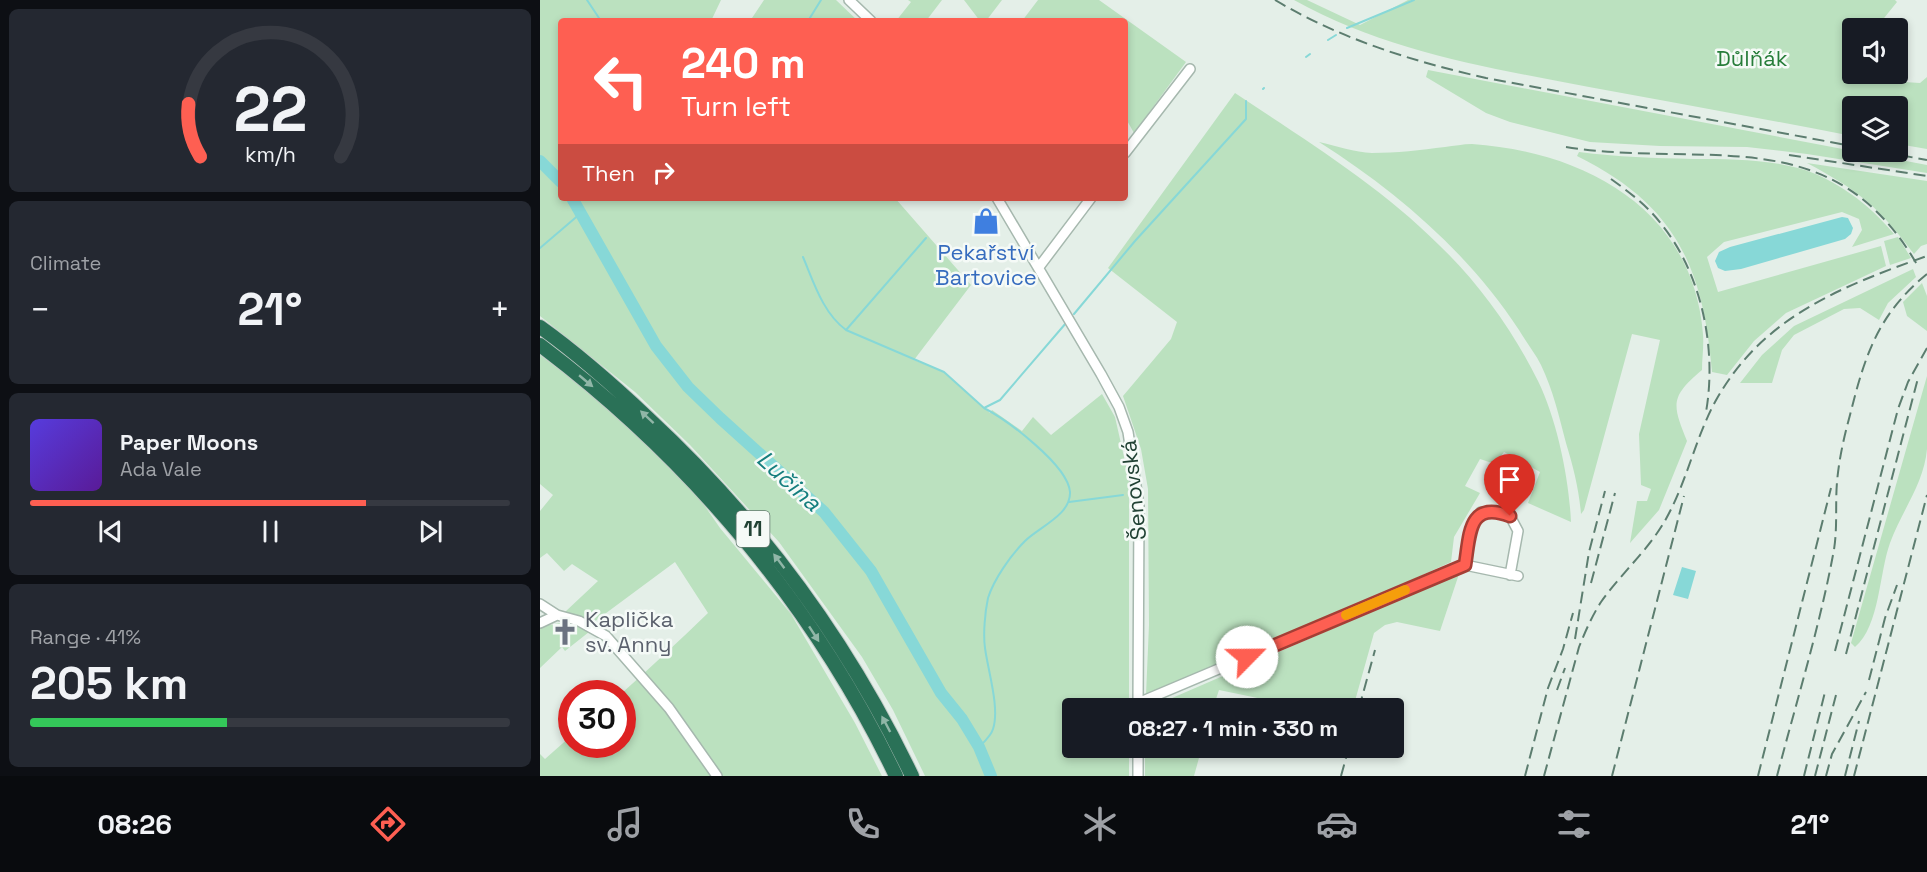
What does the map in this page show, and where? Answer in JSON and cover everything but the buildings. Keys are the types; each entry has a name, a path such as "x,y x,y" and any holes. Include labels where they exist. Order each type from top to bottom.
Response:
{"highway":[{"name":"11","path":"540,327 628,399 693,460 744,517 798,585 832,634 876,706 912,776"},
{"name":"11","path":"540,345 618,408 683,469 732,525 792,600 849,688 896,776"}],"street":[{"path":"849,0 868,18"},
{"path":"1128,149 1190,69"},
{"name":"Šenovská","path":"999,201 1101,374 1119,407 1128,432 1139,506 1138,698"},
{"path":"1039,267 1089,201"},
{"path":"1157,698 1465,565 1514,576 1518,531 1510,516 1502,513 1482,512 1477,517 1470,534 1465,565"},
{"path":"540,604 557,615 579,621 606,636 669,708 717,776"},
{"path":"540,623 557,615"},
{"path":"1138,758 1138,776"}],"green space":[{"path":"540,0 721,0 712,18 558,18 558,201 898,201 971,285 914,360 944,372 990,413 992,410 1022,431 1033,417 1051,435 1102,394 1115,417 1129,479 1129,698 1062,698 1062,758 1129,758 1129,776 925,776 893,710 862,657 779,542 690,445 635,392 540,316"},
{"path":"764,0 836,0 855,18 752,18"},
{"path":"908,0 942,0 928,18 898,18 911,2"},
{"path":"964,0 1002,0 988,18 978,18"},
{"path":"1038,0 1099,0 1124,18 1024,18"},
{"name":"Důlňák","path":"1294,0 1307,0 1360,25 1408,0 1895,0 1897,2 1884,18 1842,18 1842,84 1908,84 1920,83 1927,77 1927,149 1908,146 1908,96 1842,96 1842,134 1438,56 1365,33"},
{"path":"1128,21 1186,62 1134,133 1128,122"},
{"path":"1428,70 1842,149 1842,160 1747,147 1590,142 1510,122 1486,113 1426,77"},
{"path":"1235,93 1341,164 1392,203 1439,245 1481,291 1518,344 1545,396 1561,450 1568,487 1571,522 1528,503 1540,472 1504,452 1495,464 1480,459 1465,486 1480,493 1454,537 1451,562 1310,626 1146,695 1149,625 1148,489 1141,449 1123,396 1171,339 1177,322 1108,268"},
{"path":"1319,142 1372,153 1472,144 1514,149 1554,159 1592,175 1626,195 1655,221 1679,253 1695,290 1703,334 1702,370 1679,395 1677,409 1687,441 1659,510 1630,543 1637,501 1647,501 1651,489 1641,485 1639,434 1660,340 1632,334 1581,514 1573,469 1549,384 1536,356 1519,330 1477,275 1429,226 1376,181"},
{"path":"1579,152 1636,157 1746,160 1798,168 1825,178 1851,194 1885,223 1894,234 1852,247 1862,230 1859,219 1842,212 1724,242 1707,257 1718,292 1881,246 1886,266 1786,313 1754,341 1727,375 1712,372 1701,301 1691,270 1678,243 1661,218 1639,196 1611,175 1577,156"},
{"path":"1908,161 1927,165 1927,173 1858,162"},
{"path":"1807,163 1927,181 1927,244 1921,246 1914,254 1878,211 1841,182"},
{"path":"1898,237 1911,258 1890,265 1884,241"},
{"path":"1913,269 1916,277 1888,303 1879,320 1860,308 1844,309 1794,335 1782,350 1772,383 1740,383 1762,355 1794,326"},
{"path":"1922,283 1927,296 1927,331 1907,316 1903,302"},
{"path":"540,355 610,408 693,489 720,528 791,614 855,723 882,776 714,776 687,732 684,739 711,776 540,776 540,754 545,759 558,748 558,758 636,758 636,680 708,613 675,562 594,622 565,612 598,581 572,564 564,571 547,553 540,558 540,511 553,495 540,484"},
{"path":"1927,376 1927,449 1922,474 1890,543 1878,598 1869,626 1855,647 1851,643"},
{"path":"1459,574 1440,631 1397,622 1385,625 1374,633 1356,698 1258,698 1219,690 1216,698 1172,698"},
{"path":"567,622 589,632 565,651 562,647 540,668 540,628"},
{"path":"1145,758 1199,758 1194,776 1145,776"}],"water":[{"path":"1842,217 1848,218 1853,228 1851,234 1845,239 1741,269 1725,271 1718,268 1715,261 1719,252 1730,247"},
{"path":"1682,567 1696,571 1688,599 1673,595"}],"waterway":[{"path":"587,0 599,18"},
{"path":"810,18 821,0"},
{"path":"1347,28 1414,0"},
{"path":"1328,40 1336,35"},
{"path":"1306,57 1310,54"},
{"path":"1074,314 1135,241 1246,119 1246,101"},
{"name":"Lučina","path":"540,161 558,179"},
{"name":"Lučina","path":"574,201 656,346 688,387 824,512 871,571 941,693 962,719 979,747 991,776"},
{"path":"540,248 581,213"},
{"path":"846,330 926,238"},
{"path":"803,257 825,306 846,330 944,372 984,408"},
{"path":"979,747 991,734 995,720 994,700 984,642 988,598 999,575 1014,553 1025,541 1060,514 1069,500 1070,492 1067,481 1059,469 1035,444 1007,422 984,408 1000,400 1066,323"},
{"path":"1069,502 1123,495"}],"railway":[{"path":"1275,0 1351,37 1404,56 1458,71 1842,144"},
{"path":"1566,147 1618,152 1763,159 1807,169 1848,188 1885,220 1919,268"},
{"path":"1789,155 1927,176"},
{"path":"1908,157 1927,160"},
{"path":"1611,179 1657,218 1676,245 1687,266 1703,314 1707,338 1709,388 1706,412"},
{"path":"1544,776 1579,647 1589,624 1601,602 1663,524 1678,494 1715,402 1734,373 1756,348 1806,309 1834,293 1927,256"},
{"path":"1777,776 1814,638 1833,555 1839,465 1861,373 1885,320 1896,304 1927,274"},
{"path":"1835,651 1898,409 1908,382 1927,348"},
{"path":"1846,654 1918,378"},
{"path":"1758,776 1831,488"},
{"path":"1575,639 1589,552 1605,491"},
{"path":"1591,583 1615,493"},
{"path":"1854,776 1927,495"},
{"path":"1612,776 1684,496"},
{"path":"1869,680 1885,618 1897,585"},
{"path":"1525,776 1548,688 1563,649 1573,613"},
{"path":"1362,698 1375,650"},
{"path":"1557,690 1565,668"},
{"path":"1804,776 1825,692"},
{"path":"1826,776 1832,754 1866,692"},
{"path":"1815,776 1836,695"},
{"path":"1845,776 1859,721"},
{"path":"1341,776 1346,758"}],"slow traffic":[{"path":"1346,615 1405,590"}],"place":[{"name":"Pekařství Bartovice","path":"986,221"},
{"name":"Kaplička sv. Anny","path":"565,632"}],"route":[{"path":"1247,657 1465,565 1470,534 1477,517 1482,512 1502,513 1510,516"}]}
